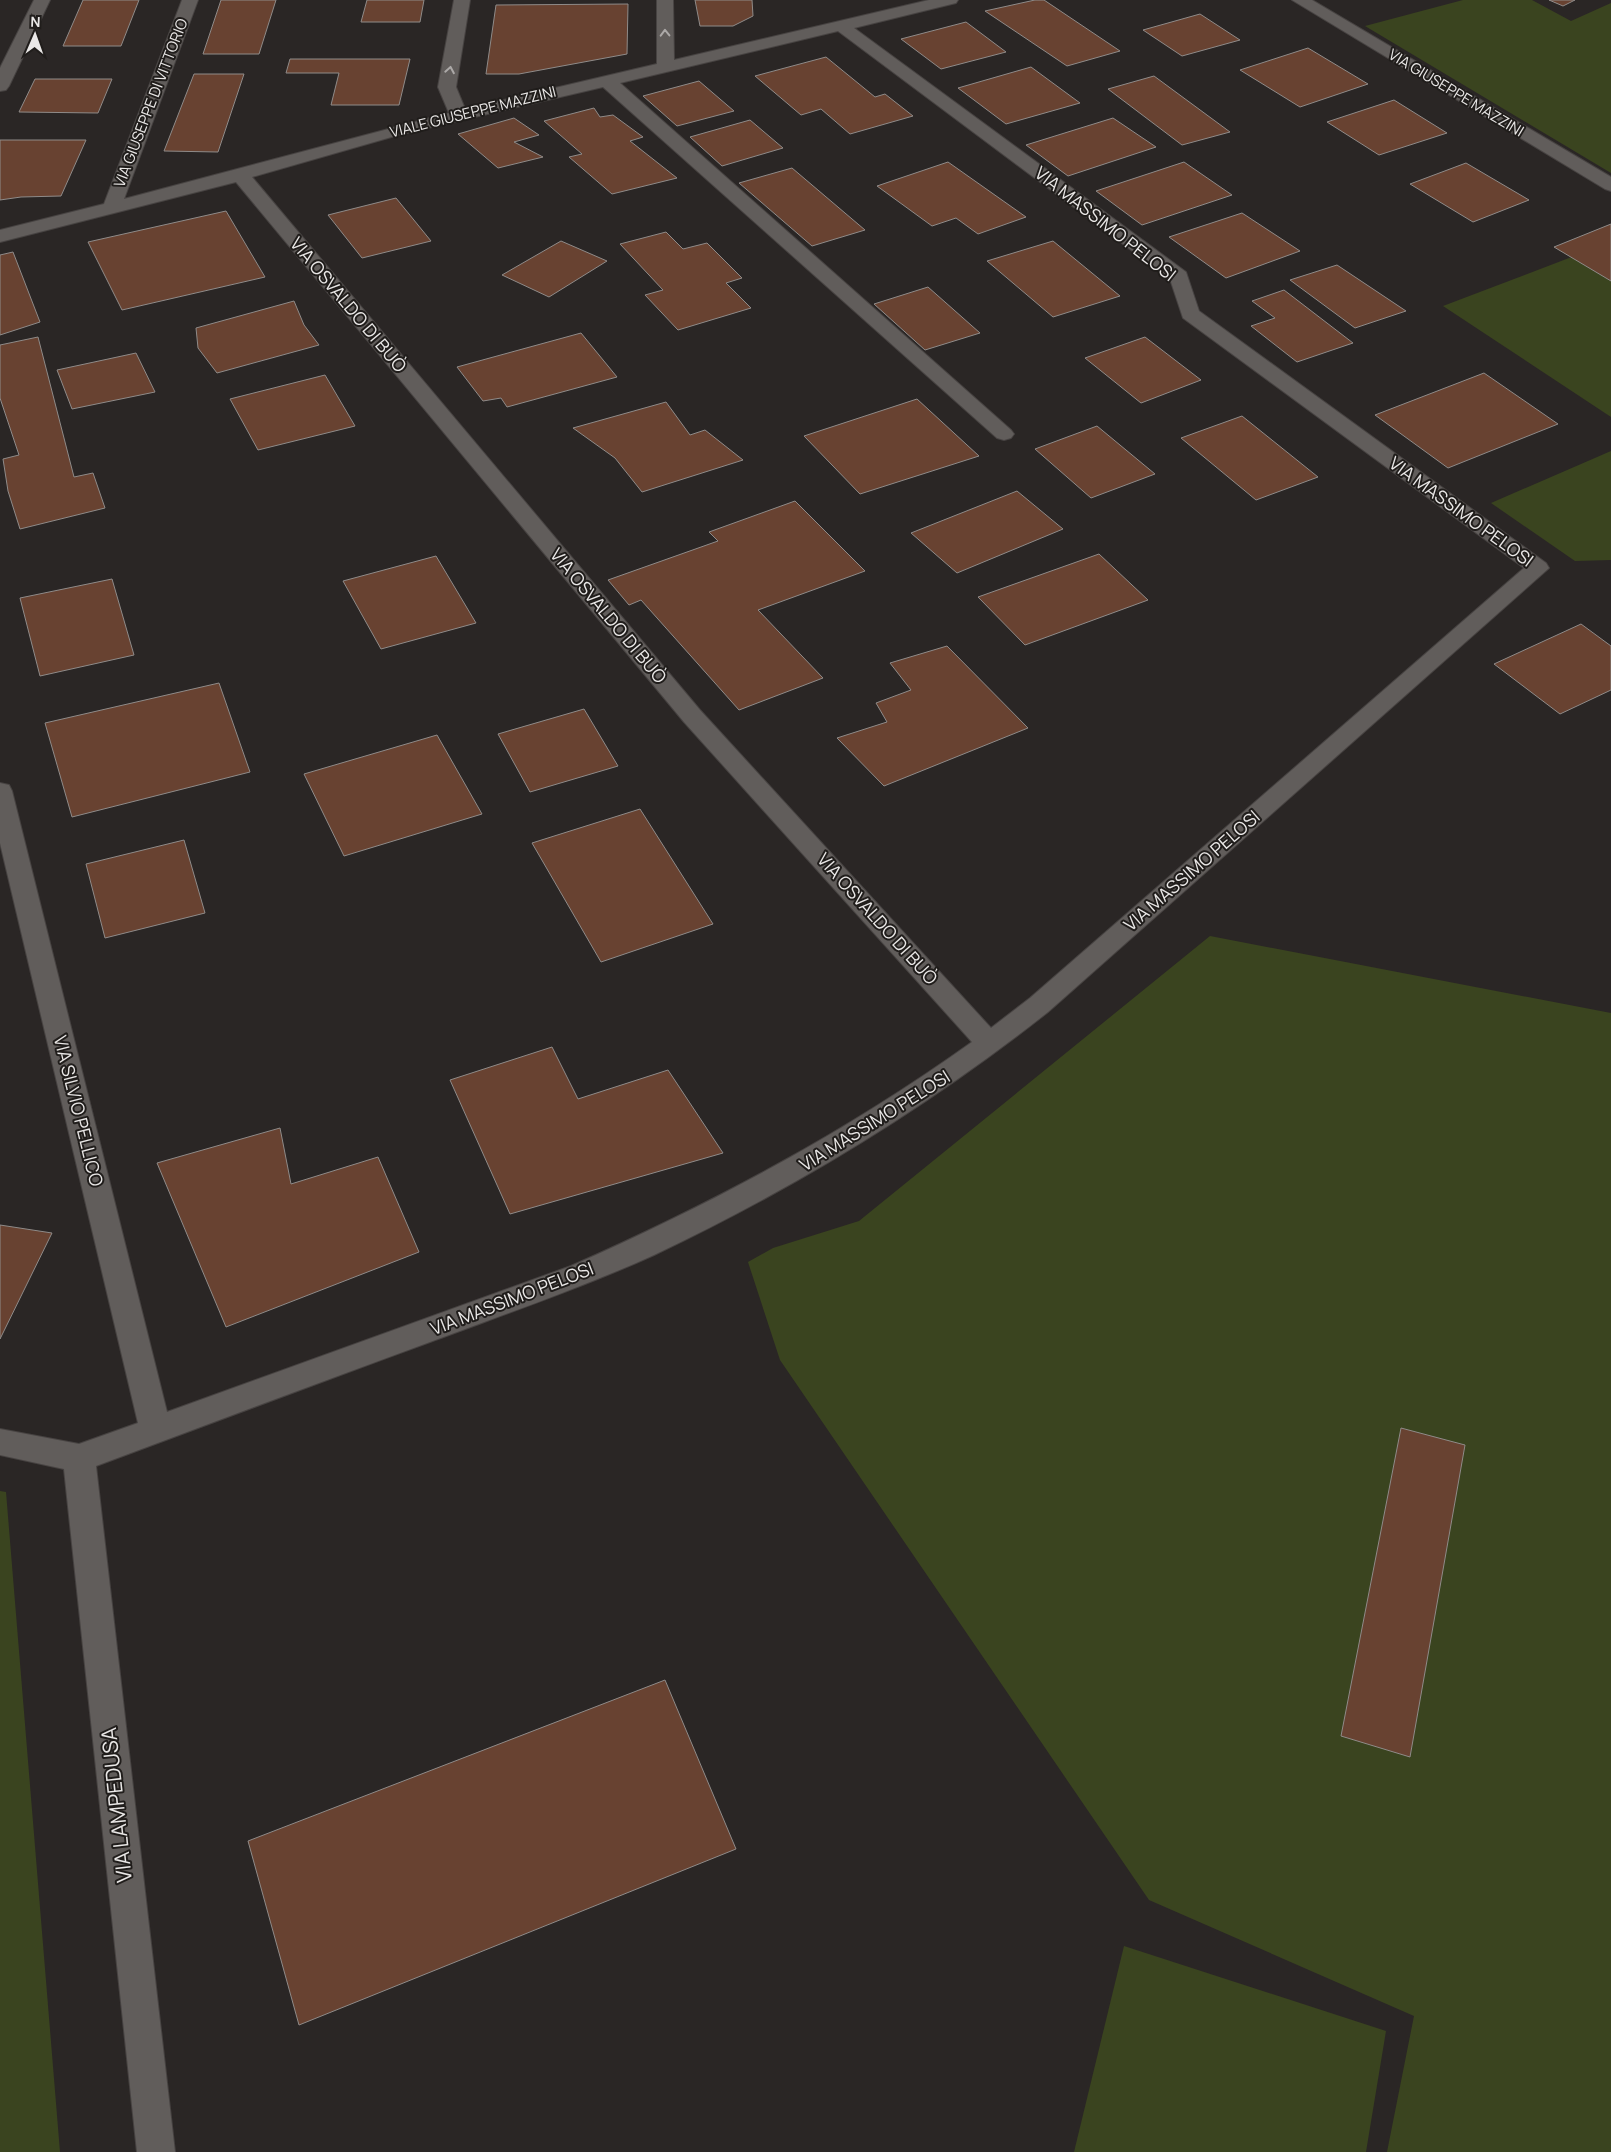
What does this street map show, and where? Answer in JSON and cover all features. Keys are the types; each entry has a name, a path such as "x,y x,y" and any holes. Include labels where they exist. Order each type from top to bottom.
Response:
{"street":[{"path":"0,86 42,0"},
{"name":"VIA GIUSEPPE DI VITTORIO","path":"112,207 190,0"},
{"path":"460,116 447,87 462,0"},
{"path":"665,0 666,66"},
{"name":"VIALE GIUSEPPE MAZZINI","path":"0,236 240,175 398,130 666,66 850,18 950,0"},
{"name":"VIA GIUSEPPE MAZZINI","path":"1300,0 1611,185"},
{"name":"VIA MASSIMO PELOSI","path":"79,1458 524,1296 648,1245 769,1186 840,1145 940,1081 1038,1005 1538,568 1190,314 1178,276 850,18"},
{"path":"606,80 1004,434"},
{"name":"VIA OSVALDO DI BUÒ","path":"240,175 692,716 990,1044"},
{"name":"VIA SILVIO PELLICO","path":"0,791 156,1431"},
{"path":"0,1442 79,1458"},
{"name":"VIA LAMPEDUSA","path":"79,1458 156,2152"}],"green space":[{"path":"1463,0 1532,0 1571,21 1611,3 1611,173 1365,26"},
{"path":"1611,242 1611,417 1443,306"},
{"path":"1611,451 1611,560 1575,561 1491,503"},
{"path":"1210,936 1611,1013 1611,2152 1387,2152 1414,2016 1149,1900 780,1360 748,1262 773,1248 859,1221"},
{"path":"0,1491 6,1492 60,2152 0,2152"},
{"path":"1124,1946 1386,2031 1366,2152 1074,2152"}],"building":[{"path":"83,0 139,0 121,46 63,46"},
{"path":"221,0 276,0 259,54 203,54"},
{"path":"367,0 424,0 420,22 361,22"},
{"path":"695,0 752,0 753,16 733,26 700,26"},
{"path":"1035,0 1044,0 1120,51 1067,66 985,11"},
{"path":"1549,0 1575,0 1563,6"},
{"path":"628,4 627,54 519,74 486,74 496,5"},
{"path":"1200,14 1240,40 1182,56 1143,30"},
{"path":"966,22 1006,52 941,69 901,39"},
{"path":"1308,48 1368,84 1300,107 1240,70"},
{"path":"826,57 875,97 885,94 913,116 850,134 821,109 801,115 755,76"},
{"path":"290,59 410,59 399,105 331,105 339,73 286,73"},
{"path":"1031,67 1080,103 1006,124 958,88"},
{"path":"194,74 244,74 218,152 164,151"},
{"path":"1154,76 1230,132 1182,145 1108,89"},
{"path":"35,79 112,79 98,113 19,112"},
{"path":"699,81 734,111 677,126 643,96"},
{"path":"1394,100 1447,133 1379,155 1327,122"},
{"path":"594,108 600,117 613,115 643,137 630,141 677,178 612,194 569,157 582,154 544,121"},
{"path":"514,118 539,135 514,142 543,157 498,168 458,134"},
{"path":"1113,118 1156,147 1068,176 1026,145"},
{"path":"750,120 783,148 722,166 690,137"},
{"path":"0,140 86,140 61,196 21,197 0,200"},
{"path":"948,162 1026,217 978,234 956,218 932,226 877,186"},
{"path":"1184,162 1232,195 1142,225 1096,191"},
{"path":"1466,163 1529,200 1473,222 1410,184"},
{"path":"792,168 865,230 812,246 739,183"},
{"path":"396,198 431,241 362,258 328,215"},
{"path":"226,211 265,277 122,310 88,242"},
{"path":"1242,213 1300,251 1226,278 1169,237"},
{"path":"1611,224 1611,281 1554,247"},
{"path":"666,232 683,249 707,243 742,278 726,283 751,308 678,330 645,295 663,290 620,244"},
{"path":"561,241 607,261 549,297 502,275"},
{"path":"1053,241 1120,296 1053,317 987,261"},
{"path":"13,252 40,322 0,335 0,255"},
{"path":"1337,265 1406,311 1355,328 1290,280"},
{"path":"928,287 980,333 925,350 874,304"},
{"path":"1284,290 1353,343 1297,362 1251,326 1275,318 1252,301"},
{"path":"294,301 304,325 319,345 217,373 198,348 196,328"},
{"path":"581,333 617,377 507,407 501,398 483,401 457,367"},
{"path":"38,337 74,477 93,473 105,508 20,529 8,491 3,459 19,455 0,398 0,345"},
{"path":"1145,337 1201,380 1141,403 1085,358"},
{"path":"136,353 155,392 72,409 57,370"},
{"path":"1484,373 1558,424 1448,468 1375,415"},
{"path":"325,375 355,426 258,450 230,399"},
{"path":"917,399 979,456 860,494 804,436"},
{"path":"666,402 690,435 705,430 743,460 642,492 615,458 573,428"},
{"path":"1242,416 1318,477 1256,500 1181,438"},
{"path":"1097,426 1155,474 1091,498 1035,449"},
{"path":"1017,491 1063,529 957,573 911,533"},
{"path":"795,501 865,571 758,610 823,678 739,710 641,600 629,605 608,580 718,541 709,532"},
{"path":"1099,554 1148,600 1025,645 978,597"},
{"path":"436,556 476,623 381,649 343,581"},
{"path":"112,579 134,655 40,676 20,598"},
{"path":"1581,624 1611,646 1611,690 1560,714 1494,664"},
{"path":"947,646 1028,728 884,786 837,738 887,722 876,703 911,690 890,663"},
{"path":"219,683 250,772 72,817 45,723"},
{"path":"584,709 618,766 530,792 498,734"},
{"path":"437,735 482,814 344,856 304,774"},
{"path":"640,809 713,924 601,962 532,843"},
{"path":"184,840 205,913 105,938 86,864"},
{"path":"552,1047 578,1099 668,1070 723,1153 510,1214 450,1080"},
{"path":"280,1128 291,1184 378,1157 419,1252 226,1327 157,1163"},
{"path":"0,1225 52,1233 0,1339"},
{"path":"1401,1428 1465,1445 1410,1757 1341,1736"},
{"path":"665,1680 736,1849 299,2025 248,1841"}]}
